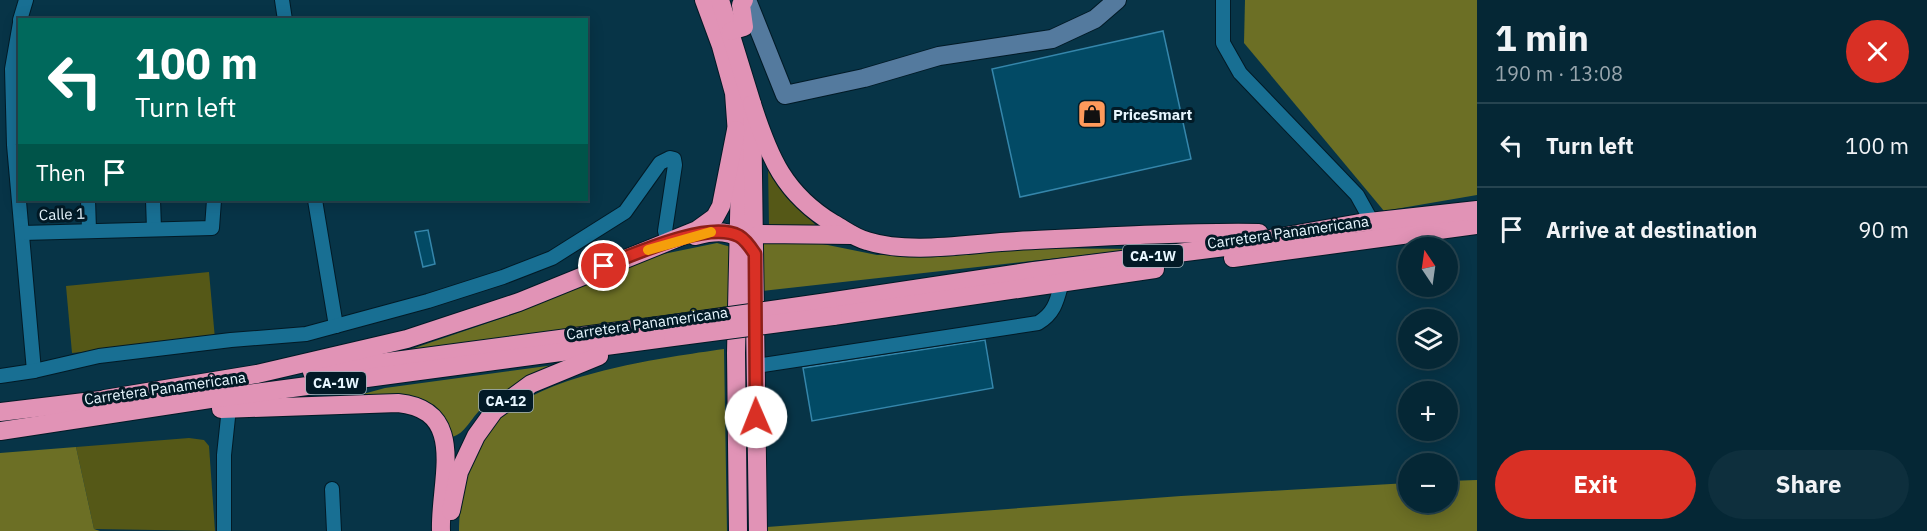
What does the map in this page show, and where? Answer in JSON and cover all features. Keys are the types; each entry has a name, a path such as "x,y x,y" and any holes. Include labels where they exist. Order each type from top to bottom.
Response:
{"highway":[{"path":"704,0 721,46 734,93 756,366 758,531"},
{"path":"720,0 766,148 782,177 809,205 852,235 867,242 916,246 1212,233 1308,234"},
{"path":"731,31 744,27 741,5 745,0"},
{"path":"738,531 736,353 747,244 752,104"},
{"path":"105,399 257,374 407,339 519,302 668,242 703,227 715,217 725,193 736,130"},
{"name":"Carretera Panamericana","path":"0,412 513,343 673,331 831,309 1372,222 1477,210"},
{"name":"Carretera Panamericana","path":"831,309 1062,282 1426,230 1477,225"},
{"path":"639,252 709,232 722,232 747,244 773,234 852,235"},
{"name":"Carretera Panamericana","path":"0,431 63,420 640,343 673,331"},
{"name":"CA-12","path":"452,531 451,506 459,472 476,436 494,411 516,393 556,372 640,343"},
{"path":"63,420 164,415 229,408 398,403 416,405 426,409 435,417 445,437 441,531"}],"street":[{"path":"22,18 26,0"},
{"path":"282,0 285,18"},
{"path":"745,0 785,95 864,78 939,56 1052,39 1095,19 1117,0"},
{"path":"1223,0 1223,43 1240,73 1357,195 1372,222"},
{"path":"18,34 12,69 7,145 22,232 34,372"},
{"path":"0,376 34,372 99,356 231,339 291,336 445,296 552,258 625,212 660,163 670,158 674,159 675,165 665,231 668,242"},
{"path":"88,201 89,230"},
{"path":"153,201 154,229"},
{"name":"Calle 1","path":"22,232 212,228 214,201"},
{"path":"315,201 336,326"},
{"path":"756,366 1038,323 1049,316 1056,305 1062,282"},
{"path":"224,531 224,455 229,408"},
{"path":"332,489 334,531"}],"shaded area":[{"path":"1245,0 1477,0 1477,195 1384,211 1244,43"},
{"path":"768,165 786,197 819,228 769,226"},
{"path":"808,241 877,255 1029,248 1138,249 762,291 761,243"},
{"path":"717,243 731,247 729,308 376,361 520,312 639,259"},
{"path":"209,272 215,339 72,353 66,286"},
{"path":"724,349 727,531 459,531 462,499 470,466 485,436 507,412 528,398 581,377 641,362"},
{"path":"562,364 500,395 481,409 461,433 452,437 438,409 428,402 406,395 363,394 385,388"},
{"path":"189,438 204,440 209,446 215,531 94,529 76,447"},
{"path":"76,447 94,529 100,531 0,531 0,453"},
{"path":"1477,480 1477,531 767,531 767,527 1181,496 1398,484 1398,513 1458,513 1458,481"}],"building":[{"name":"PriceSmart","path":"1163,31 1191,159 1020,197 992,69"},
{"path":"428,230 435,264 423,267 415,232"},
{"path":"985,340 993,388 812,421 803,368"}],"slow traffic":[{"path":"648,250 711,232"}],"place":[{"name":"PriceSmart","path":"1092,114"}],"route":[{"path":"604,266 639,252 709,232 729,233 746,242 755,254 756,417"}]}
